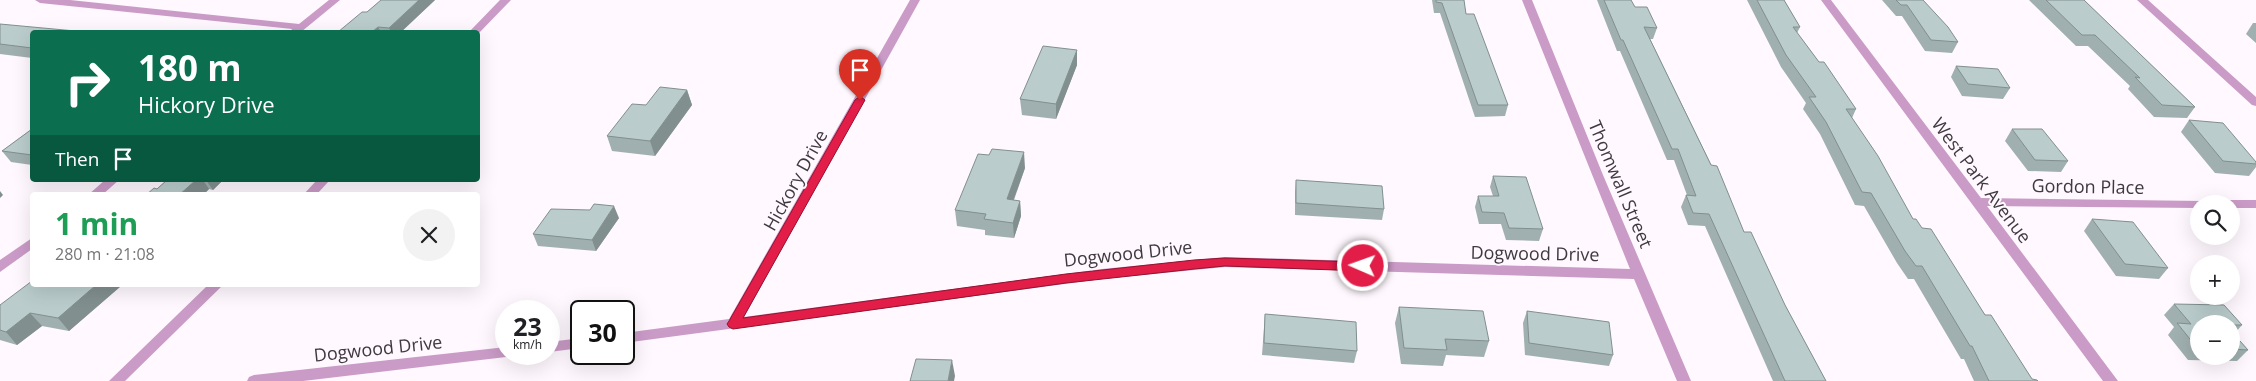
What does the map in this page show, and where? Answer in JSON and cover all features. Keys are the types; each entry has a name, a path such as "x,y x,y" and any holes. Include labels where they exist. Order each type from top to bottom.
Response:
{"street":[{"path":"40,0 299,30 335,0"},
{"path":"476,30 506,0"},
{"name":"Hickory Drive","path":"733,324 787,232 915,0"},
{"name":"Thomwall Street","path":"1527,0 1597,175 1684,381"},
{"name":"West Park Avenue","path":"1826,0 2111,381"},
{"path":"2142,0 2256,103"},
{"path":"98,192 110,182"},
{"path":"312,192 322,182"},
{"name":"Gordon Place","path":"1976,202 2190,204"},
{"path":"2240,204 2256,204"},
{"path":"0,267 30,244"},
{"name":"Dogwood Drive","path":"635,337 1102,274 1225,262 1640,274"},
{"path":"116,381 214,287"},
{"name":"Dogwood Drive","path":"254,381 495,353"}],"building":[{"path":"381,0 419,0 389,28 340,30 362,12 367,12"},
{"path":"1436,0 1464,0 1466,14 1474,14 1508,105 1478,105 1442,3 1436,2"},
{"path":"1604,0 1631,0 1635,7 1647,7 1657,28 1644,27 1711,165 1717,166 1744,232 1751,232 1785,305 1826,381 1785,381 1709,214 1693,213 1686,195 1696,196 1678,149 1672,149"},
{"path":"1757,0 1784,0 1800,27 1793,27 1819,62 1824,62 1856,109 1846,109 1878,156 1913,219 1916,219 1922,228 1931,229 1985,315 1991,315 2032,379 2038,381 1989,381 1972,346 1970,346 1922,266 1916,266 1905,251 1871,193 1862,192 1826,122 1809,97 1816,97 1786,55"},
{"path":"1896,0 1923,0 1948,27 1958,42 1931,40 1907,5 1901,5"},
{"path":"2046,0 2084,0 2195,107 2162,105 2135,77 2140,78 2095,35 2082,35"},
{"path":"0,24 64,30 30,30 30,48 0,44"},
{"path":"1043,46 1077,50 1056,104 1020,99"},
{"path":"1956,66 1998,69 2010,88 1968,84"},
{"path":"660,87 687,90 650,141 607,136 632,104 646,105"},
{"path":"2189,120 2223,123 2256,164 2223,161"},
{"path":"2012,129 2042,129 2068,161 2035,160"},
{"path":"30,130 30,155 2,151"},
{"path":"992,149 1024,152 1007,199 1020,201 1013,223 984,219 986,214 955,210 978,154 989,155"},
{"path":"1493,176 1526,177 1543,229 1509,228 1504,213 1482,212 1478,196 1499,196"},
{"path":"1296,180 1382,186 1384,209 1296,203"},
{"path":"165,182 194,182 182,192 149,192 154,188 157,189"},
{"path":"594,204 614,206 592,240 533,234 551,209 590,210"},
{"path":"2092,219 2133,222 2168,268 2125,264"},
{"path":"30,282 30,287 94,287 58,318 30,313 6,332 0,330 0,305"},
{"path":"2174,304 2224,305 2233,315 2190,315 2190,323"},
{"path":"1399,307 1483,311 1489,341 1445,339 1447,350 1404,348"},
{"path":"1527,311 1609,322 1613,355 1529,343"},
{"path":"1265,314 1356,322 1357,351 1264,343"},
{"path":"2177,323 2190,324 2190,339"},
{"path":"2240,341 2248,350 2240,350"},
{"path":"916,359 952,360 948,381 910,381"}],"route":[{"path":"860,100 787,232 733,324 956,293 1194,264 1225,262 1363,266"}]}
